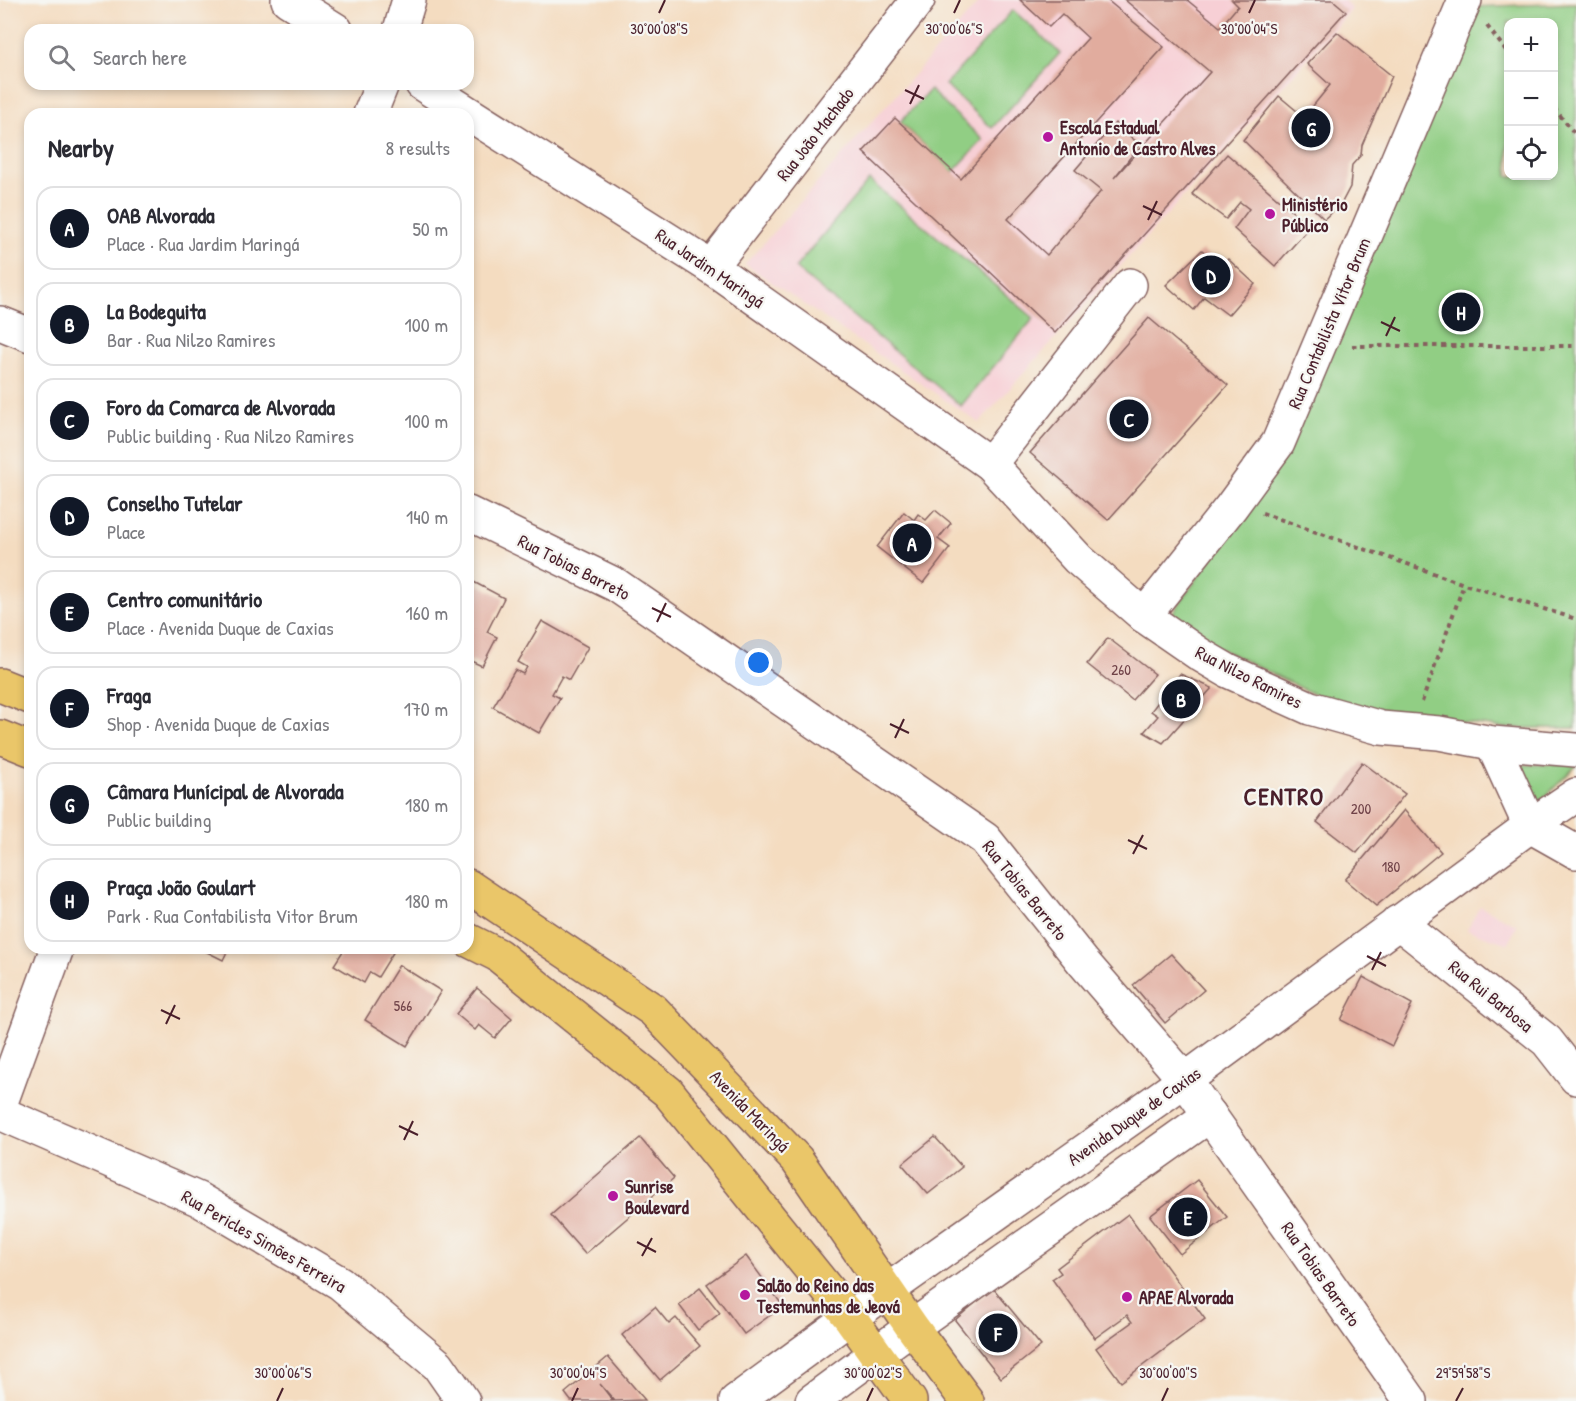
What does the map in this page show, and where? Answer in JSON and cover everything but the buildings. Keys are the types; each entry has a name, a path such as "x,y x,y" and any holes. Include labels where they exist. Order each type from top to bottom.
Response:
{"main road":[{"path":"0,685 24,695"},
{"path":"0,737 24,747"},
{"name":"Avenida Maringá","path":"474,890 653,1010 797,1160 912,1327 967,1401"},
{"path":"474,943 498,955 668,1092 851,1319 910,1401"}],"street":[{"path":"288,0 326,24"},
{"path":"402,24 410,0"},
{"name":"Rua João Machado","path":"711,267 918,0"},
{"name":"Rua Contabilista Vitor Brum","path":"1144,616 1231,507 1278,443 1465,0"},
{"path":"372,108 380,90"},
{"name":"Rua Jardim Maringá","path":"431,90 460,108"},
{"name":"Rua Jardim Maringá","path":"474,117 711,267 990,464"},
{"path":"990,464 1130,285"},
{"path":"0,323 24,333"},
{"name":"Rua Nilzo Ramires","path":"990,464 1078,559 1144,616 1228,671 1310,708 1381,728 1439,733 1492,743 1576,750"},
{"name":"Rua Tobias Barreto","path":"474,516 616,585 985,839 1083,962 1185,1080 1411,1401"},
{"path":"1492,743 1530,826 1576,852"},
{"name":"Avenida Duque de Caxias","path":"736,1401 888,1290 1185,1080 1398,922 1576,795"},
{"name":"Rua Rui Barbosa","path":"1398,922 1547,1041 1576,1078"},
{"path":"0,1105 55,954"},
{"name":"Rua Pericles Simões Ferreira","path":"0,1113 198,1199 340,1283 438,1365 463,1401"},
{"path":"812,1401 1210,1115"}],"path":[{"path":"1486,26 1504,47"},
{"path":"1558,113 1576,135"},
{"path":"1341,346 1576,346"},
{"path":"1259,512 1464,584 1576,619"},
{"path":"1421,705 1464,584"}],"shaded area":[{"name":"Escola Estadual Antonio de Castro Alves","path":"981,0 1344,0 1352,9 979,423 745,264"},
{"path":"1480,906 1517,925 1508,944 1467,930"}],"green space":[{"path":"1576,3 1576,728 1505,728 1338,706 1166,622 1290,449 1471,7"},
{"path":"1013,10 1060,53 992,128 945,85"},
{"path":"930,90 983,140 953,172 900,122"},
{"path":"869,180 1034,318 961,406 795,268"},
{"path":"1576,764 1576,766 1530,812 1512,765"}],"place":[{"name":"Câmara Munícipal de Alvorada","path":"1311,128"},
{"name":"Escola Estadual Antonio de Castro Alves","path":"1048,137"},
{"name":"Ministério Público","path":"1270,214"},
{"name":"Conselho Tutelar","path":"1211,275"},
{"name":"Praça João Goulart","path":"1461,312"},
{"name":"Foro da Comarca de Alvorada","path":"1129,419"},
{"name":"OAB Alvorada","path":"912,543"},
{"name":"La Bodeguita","path":"1181,699"},
{"name":"Sunrise Boulevard","path":"613,1196"},
{"name":"Centro comunitário","path":"1188,1217"},
{"name":"Salão do Reino das Testemunhas de Jeová","path":"745,1295"},
{"name":"APAE Alvorada","path":"1127,1297"},
{"name":"Fraga","path":"998,1333"}],"district":[{"name":"CENTRO","path":"1284,796"}]}
